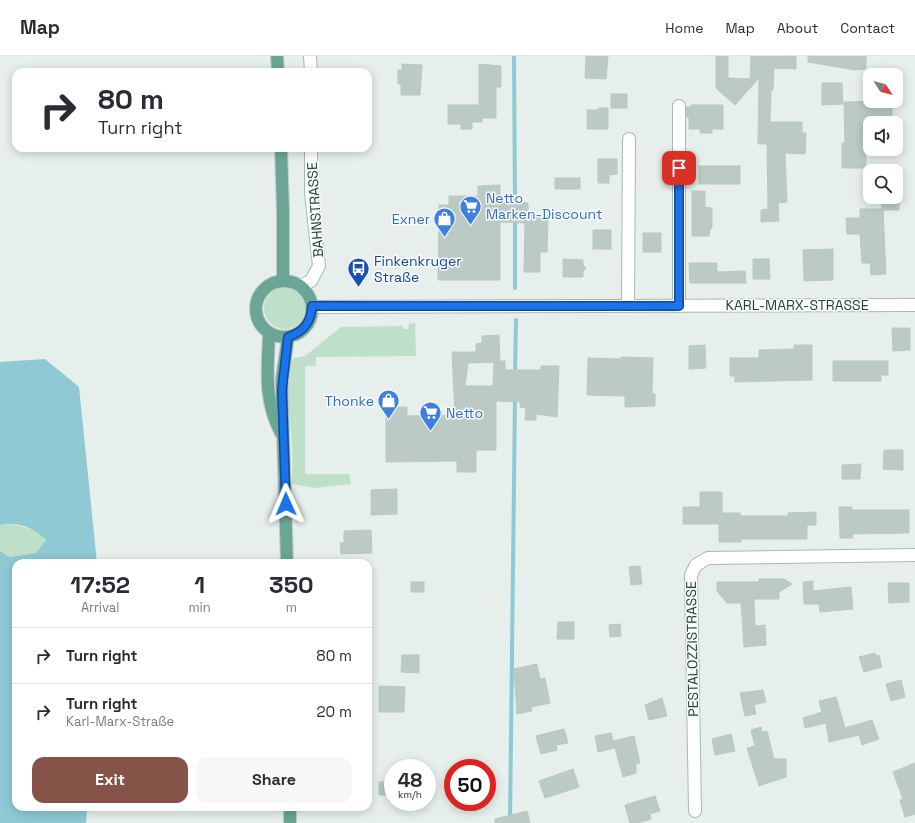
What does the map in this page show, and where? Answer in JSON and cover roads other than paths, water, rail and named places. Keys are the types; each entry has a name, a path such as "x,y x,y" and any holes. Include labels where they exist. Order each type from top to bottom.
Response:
{"main road":[{"path":"277,56 278,68"},
{"path":"280,152 283,212 283,281"},
{"path":"283,281 292,282 300,286 308,295 312,306 310,320 301,331 288,337 270,333 259,320 257,302 264,290 269,286 283,281"},
{"path":"270,333 266,385 268,400 275,421 284,439"},
{"path":"287,559 282,378 288,337"},
{"path":"290,811 290,823"}],"street":[{"path":"310,56 311,68"},
{"path":"679,106 679,306"},
{"path":"628,306 629,139"},
{"name":"BAHNSTRASSE","path":"300,286 312,281 319,266 311,193 311,152"},
{"name":"KARL-MARX-STRASSE","path":"312,306 915,305"},
{"name":"PESTALOZZISTRASSE","path":"695,811 691,575 696,565 708,558 915,555"}],"water":[{"path":"45,359 79,387 97,559 12,559 12,811 87,811 86,823 0,823 0,551 10,557 36,553 46,540 25,526 12,524 0,525 0,362"}],"waterway":[{"path":"514,56 515,206"},
{"path":"515,219 515,288"},
{"path":"515,375 516,320"},
{"path":"510,823 515,397"}],"place":[{"name":"Netto Marken-Discount","path":"470,226"},
{"name":"Exner","path":"445,238"},
{"name":"Finkenkruger Straße","path":"359,288"},
{"name":"Thonke","path":"389,420"},
{"name":"Netto","path":"431,432"}]}
